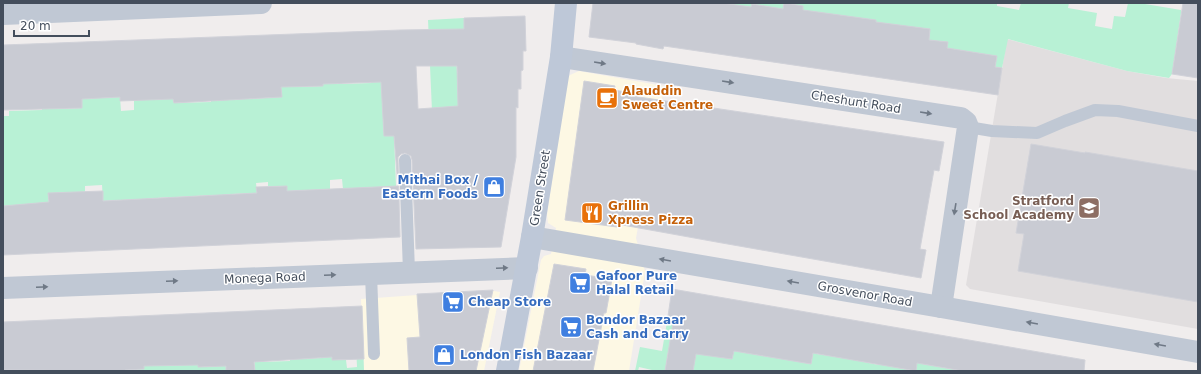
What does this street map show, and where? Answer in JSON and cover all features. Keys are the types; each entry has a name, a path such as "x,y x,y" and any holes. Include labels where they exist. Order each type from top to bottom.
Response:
{"main road":[{"name":"Green Street","path":"507,371 527,268 561,57 566,3"}],"street":[{"path":"3,14 261,3"},
{"name":"Cheshunt Road","path":"561,57 961,118 966,122 968,127"},
{"path":"941,307 968,127"},
{"name":"Grosvenor Road","path":"532,237 1198,352"},
{"name":"Monega Road","path":"3,288 527,268"}],"lane":[{"path":"968,127 1037,133 1095,110 1118,111 1198,126"},
{"path":"405,160 409,272"},
{"path":"371,274 374,354"}],"shaded area":[{"name":"Stratford School Academy","path":"1007,39 1127,71 1166,78 1198,81 1198,329 970,289 966,285"},
{"path":"579,71 664,86 636,238 645,271 629,371 519,371 541,260 544,256 551,254 556,228 548,223 547,215 567,78"},
{"path":"488,290 500,292 484,371 364,371 361,299"}],"green space":[{"path":"722,3 784,3 782,18 776,8 752,4 748,29"},
{"path":"785,3 997,3 997,6 1019,10 1021,3 1069,3 1068,8 1097,13 1095,26 1112,29 1114,16 1125,17 1128,3 1139,3 1181,10 1181,13 1172,74 1169,78 1127,71 1008,39 1002,68 995,67 997,56 947,48 947,42 929,40 930,29 913,27 874,33 876,20 862,18 858,46 848,44 852,17 840,15 802,15 803,6"},
{"path":"464,18 464,31 456,54 457,73 469,73 467,104 433,134 428,20"},
{"path":"382,68 384,136 394,136 396,186 343,189 342,179 330,180 330,189 287,191 286,186 268,186 268,182 256,183 257,193 232,194 232,206 213,195 176,197 177,218 169,219 168,197 147,199 141,220 140,199 103,201 102,185 85,186 85,197 48,193 49,204 3,206 3,116 9,116 9,111 42,110 42,92 63,91 64,109 82,108 81,79 102,98 120,97 121,111 134,110 134,92 173,99 174,103 211,102 211,99 248,85 249,99 281,97 281,72 303,87 323,86 322,71 343,84 371,83 371,69"},
{"path":"668,316 676,317 720,357 732,359 738,328 743,352 768,357 773,334 794,361 811,364 815,342 817,354 843,358 845,347 854,360 879,365 881,353 889,366 915,371 693,371 668,352 665,371 652,371 639,367 638,371 635,371 640,347 662,351"},
{"path":"331,335 332,360 346,360 347,368 357,367 356,344 363,343 364,371 255,371 253,338 259,338 261,362 290,361 289,337 296,359 321,358 320,336"},
{"path":"224,340 226,370 236,371 125,371 144,369 143,357 198,363 198,367 211,367"},
{"path":"917,361 922,361 922,364 963,371 915,371"}],"building":[{"path":"593,3 722,3 751,7 752,4 783,9 785,3 803,6 803,10 930,29 929,40 948,42 947,48 997,56 995,67 1002,68 998,95 664,46 663,49 636,43 589,37"},
{"path":"1183,3 1198,3 1198,78 1172,74"},
{"path":"525,16 526,51 523,51 521,89 518,89 518,108 516,107 516,157 501,247 416,249 412,160 411,156 405,153 398,157 400,237 3,255 3,206 49,202 48,193 103,191 103,201 257,193 256,187 287,186 287,191 398,186 394,136 384,136 381,82 281,87 282,97 174,103 173,99 120,101 120,97 82,99 82,108 3,110 3,45 400,30 464,29 464,18","holes":["416,66 457,66 458,106 418,109"]},
{"path":"584,81 615,86 614,90 632,93 632,96 944,142 939,171 934,170 920,249 926,250 921,278 617,224 617,227 565,220"},
{"path":"1031,144 1198,171 1198,302 1018,271 1024,234 1016,233"},
{"path":"554,264 586,269 585,275 612,279 593,371 533,371"},
{"path":"672,289 1085,360 1084,371 963,371 917,363 916,371 813,353 811,364 734,351 732,359 696,354 693,371 665,371 674,317 668,316"},
{"path":"493,290 476,371 409,371 407,338 420,337 417,294"},
{"path":"362,306 364,359 332,360 332,357 254,362 255,371 226,371 226,366 198,367 198,365 144,366 144,369 125,371 3,370 3,322"}],"place":[{"name":"Alauddin Sweet Centre","path":"607,98"},
{"name":"Mithai Box / Eastern Foods","path":"494,187"},
{"name":"Stratford School Academy","path":"1089,208"},
{"name":"Grillin Xpress Pizza","path":"592,213"},
{"name":"Gafoor Pure Halal Retail","path":"580,283"},
{"name":"Cheap Store","path":"453,302"},
{"name":"Bondor Bazaar Cash and Carry","path":"571,327"},
{"name":"London Fish Bazaar","path":"444,355"}]}
